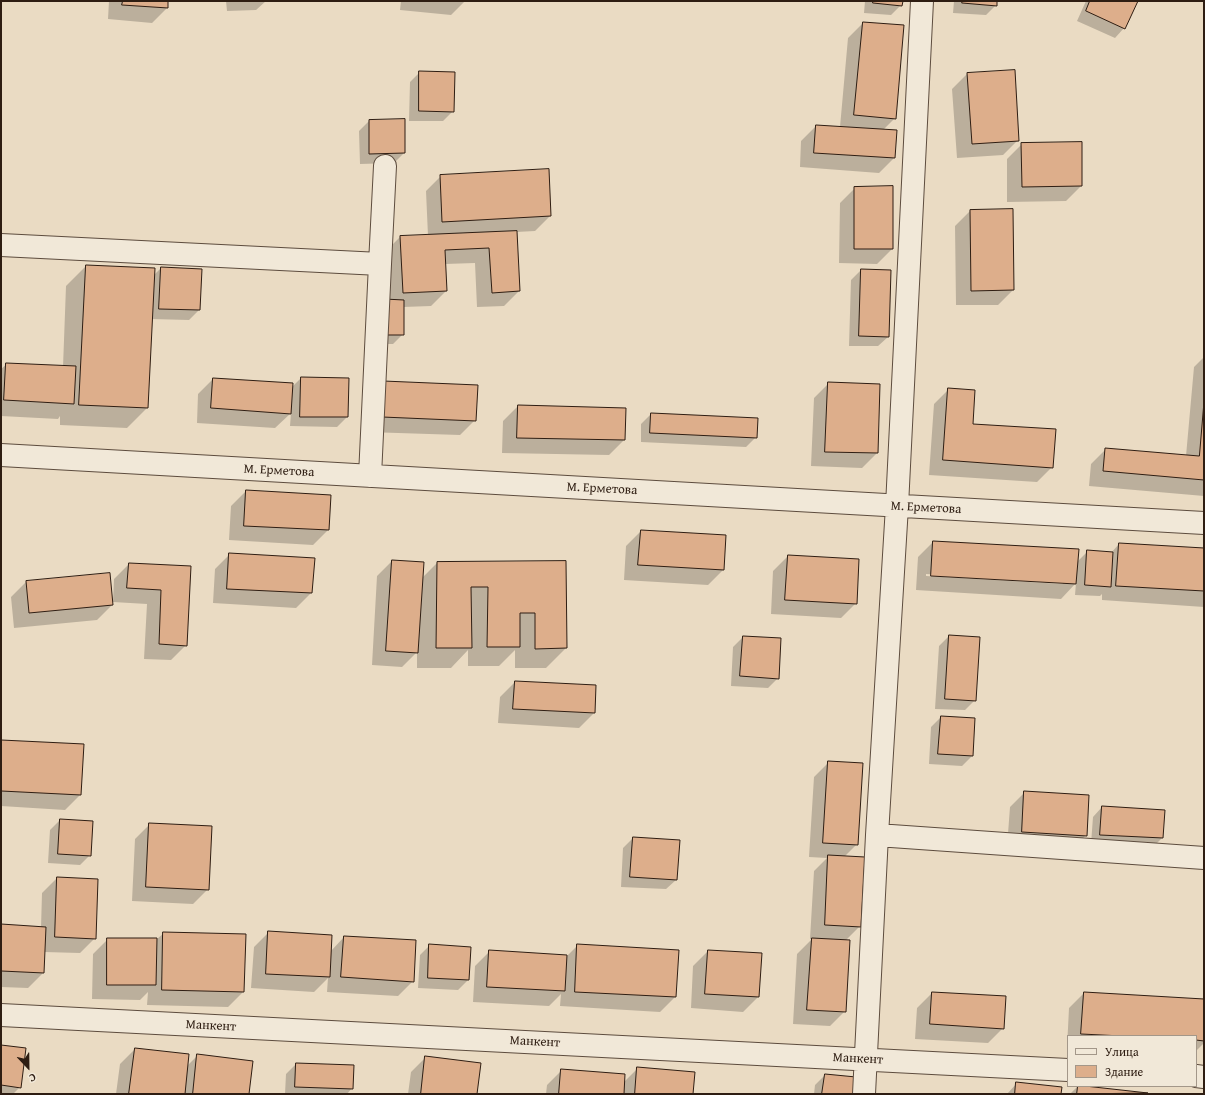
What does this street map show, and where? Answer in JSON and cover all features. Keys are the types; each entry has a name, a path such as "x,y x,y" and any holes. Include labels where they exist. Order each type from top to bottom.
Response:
{"street":[{"path":"864,1094 877,835 897,506 922,1"},
{"path":"370,476 385,166"},
{"path":"1,245 380,264"},
{"name":"М. Ерметова","path":"1,455 1204,523"},
{"path":"877,835 1204,858"},
{"name":"Манкент","path":"1,1015 1067,1070"}],"building":[{"path":"123,1 168,1 168,8 122,5"},
{"path":"873,1 903,1 902,6 873,3"},
{"path":"963,1 997,1 997,6 962,3"},
{"path":"1090,1 1138,1 1125,29 1086,11"},
{"path":"863,22 904,25 896,119 854,115"},
{"path":"1015,70 1019,141 972,144 967,73"},
{"path":"419,71 455,72 454,112 419,111"},
{"path":"405,119 405,153 369,154 369,120"},
{"path":"816,125 897,130 895,158 814,153"},
{"path":"1082,142 1082,186 1022,187 1021,143"},
{"path":"549,169 551,216 442,222 440,175"},
{"path":"893,186 893,249 854,249 854,187"},
{"path":"1013,209 1014,290 971,291 970,210"},
{"path":"517,231 520,291 492,293 489,248 445,250 447,291 403,293 400,236"},
{"path":"86,265 155,268 148,408 79,405"},
{"path":"161,267 202,269 200,310 159,309"},
{"path":"861,269 891,270 889,337 859,336"},
{"path":"384,299 404,300 404,335 384,335"},
{"path":"6,363 76,366 74,404 4,400"},
{"path":"301,377 349,378 348,417 300,417"},
{"path":"213,378 293,383 291,414 211,408"},
{"path":"383,381 478,385 476,421 382,417"},
{"path":"828,382 880,384 878,453 825,452"},
{"path":"948,388 975,390 973,424 1056,429 1053,468 943,460"},
{"path":"1204,402 1204,480 1103,471 1105,448 1199,456"},
{"path":"518,405 626,408 625,440 517,438"},
{"path":"651,413 758,418 757,438 650,433"},
{"path":"246,490 331,495 329,530 244,526"},
{"path":"641,530 726,535 724,570 638,565"},
{"path":"933,541 1079,549 1076,584 931,576"},
{"path":"1119,543 1204,548 1204,591 1116,586"},
{"path":"1087,550 1113,552 1111,587 1085,585"},
{"path":"229,553 315,558 312,593 227,589"},
{"path":"788,555 859,559 857,604 785,600"},
{"path":"392,560 424,562 418,653 386,651"},
{"path":"566,561 567,648 535,649 535,613 520,613 520,647 487,647 488,587 471,587 472,648 436,648 437,562"},
{"path":"129,563 191,566 187,646 159,644 161,590 127,588"},
{"path":"110,573 113,605 29,613 26,581"},
{"path":"949,635 980,637 976,701 945,699"},
{"path":"743,636 781,638 779,679 740,676"},
{"path":"515,681 596,685 595,713 513,709"},
{"path":"941,716 975,718 973,756 938,754"},
{"path":"1,740 84,744 81,795 1,791"},
{"path":"828,761 863,763 858,845 823,843"},
{"path":"1024,791 1089,795 1087,836 1022,832"},
{"path":"1102,806 1165,810 1163,838 1100,835"},
{"path":"60,819 93,821 91,856 58,854"},
{"path":"149,823 212,826 209,890 146,887"},
{"path":"633,837 680,840 677,880 630,877"},
{"path":"828,855 865,857 861,927 825,925"},
{"path":"57,877 98,879 96,939 55,937"},
{"path":"1,924 46,927 44,973 1,971"},
{"path":"268,931 332,935 330,977 266,974"},
{"path":"163,932 246,934 244,992 162,990"},
{"path":"344,936 416,940 414,982 341,977"},
{"path":"107,938 157,938 156,985 107,985"},
{"path":"812,938 850,940 846,1012 807,1010"},
{"path":"429,944 471,947 469,980 428,978"},
{"path":"577,944 679,950 676,997 575,992"},
{"path":"489,950 567,955 565,991 487,987"},
{"path":"708,950 762,953 759,997 705,994"},
{"path":"932,992 1006,996 1004,1029 930,1024"},
{"path":"1084,992 1204,999 1204,1041 1197,1040 1197,1035 1081,1034"},
{"path":"1,1045 26,1048 21,1088 1,1085"},
{"path":"135,1048 189,1054 185,1094 129,1094"},
{"path":"197,1054 253,1061 249,1094 193,1094"},
{"path":"425,1056 481,1063 477,1094 421,1094"},
{"path":"296,1063 354,1065 353,1089 295,1087"},
{"path":"637,1067 695,1072 693,1094 635,1094"},
{"path":"561,1069 625,1074 624,1094 559,1094"},
{"path":"825,1074 856,1077 854,1094 822,1094"},
{"path":"1016,1082 1062,1087 1061,1094 1015,1094"},
{"path":"1078,1087 1094,1087 1148,1093 1077,1094"}]}
